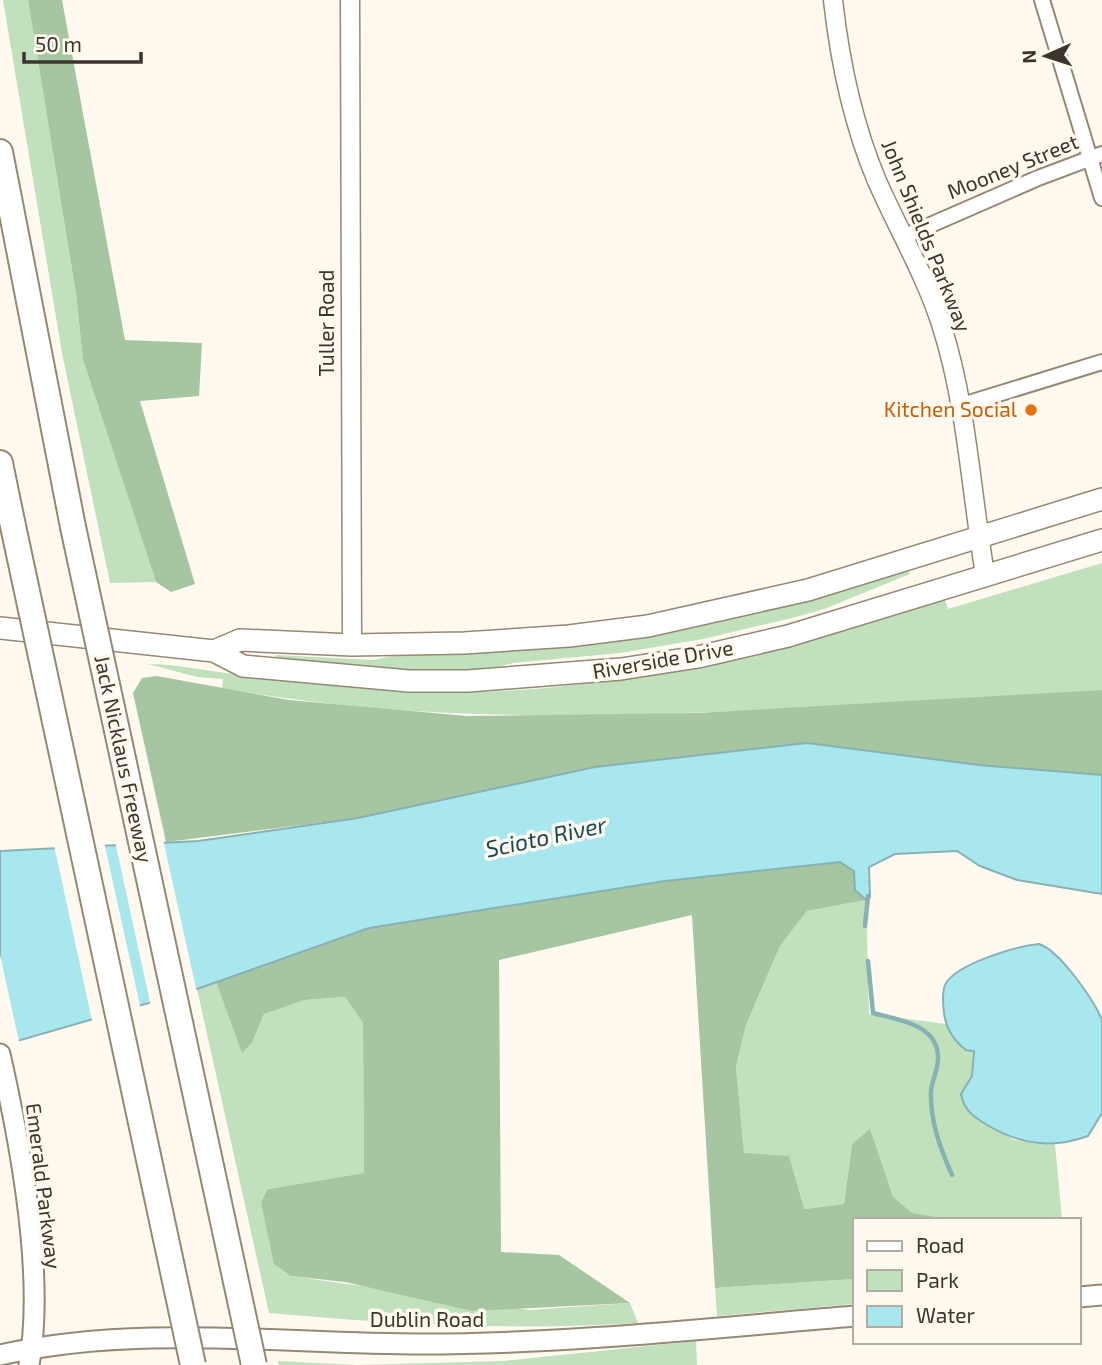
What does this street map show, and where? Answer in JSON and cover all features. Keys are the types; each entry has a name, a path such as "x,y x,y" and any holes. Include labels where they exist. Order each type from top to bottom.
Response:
{"highway":[{"name":"Jack Nicklaus Freeway","path":"0,152 73,527 254,1365"},
{"path":"0,463 193,1365"}],"main road":[{"name":"Riverside Drive","path":"214,651 240,640 352,645 522,640 648,626 808,590 1102,499"},
{"name":"Riverside Drive","path":"0,628 214,651 243,666 337,677 468,681 564,675 698,657 788,636 1102,540"},
{"name":"Emerald Parkway","path":"0,1054 17,1138 31,1254 30,1356"},
{"path":"1081,1297 1102,1295"},
{"name":"Dublin Road","path":"0,1354 30,1356 196,1336 456,1344 648,1333 853,1316"}],"street":[{"name":"Tuller Road","path":"349,0 352,645"},
{"name":"John Shields Parkway","path":"833,0 844,78 853,113 871,166 941,325 959,406 985,574"},
{"path":"1042,0 1096,156 1102,198"},
{"name":"Mooney Street","path":"903,237 980,202 1096,156"},
{"path":"959,406 1102,362"}],"green space":[{"path":"3,0 28,0 76,294 83,360 156,582 110,583 62,353"},
{"path":"28,0 62,0 125,340 202,343 199,396 140,401 195,584 171,592 156,582 83,360 76,294"},
{"path":"1102,563 1102,690 714,712 503,715 363,707 293,699 222,688 223,679 197,677 148,664 397,691 488,692 554,687 620,679 752,653 944,597 948,609"},
{"path":"907,568 910,574 824,609 703,639 620,653 513,663 485,671 447,673 276,660 276,655 373,660 408,653 484,650"},
{"path":"157,676 289,700 467,716 697,713 1102,690 1102,775 979,765 595,767 358,818 166,842 133,693 142,678"},
{"path":"840,862 854,871 855,890 866,900 807,911 780,946 746,1025 736,1067 744,1153 789,1156 804,1209 844,1204 852,1144 870,1129 893,1197 912,1213 941,1218 853,1218 853,1279 715,1288 692,915 499,960 501,1252 559,1255 630,1303 472,1311 345,1282 291,1276 274,1264 261,1202 268,1189 364,1173 363,1023 345,997 305,1000 264,1014 252,1043 242,1053 216,982 369,928 665,881"},
{"path":"866,900 869,1014 946,1024 966,1050 973,1050 972,1076 962,1091 966,1109 1014,1140 1055,1144 1062,1218 931,1218 912,1213 886,1192 852,1144 844,1204 803,1209 744,1154 736,1067 746,1025 780,946 807,911"},
{"path":"216,982 242,1052 252,1043 264,1014 305,1000 345,997 363,1023 364,1173 268,1189 291,1276 529,1310 630,1303 638,1323 453,1325 269,1313 197,989"},
{"path":"853,1279 853,1304 717,1316 715,1288"},
{"path":"696,1341 697,1365 357,1365 503,1361"},
{"path":"278,1361 357,1365 279,1365"}],"water":[{"name":"Scioto River","path":"807,743 979,765 1102,775 1102,894 1017,880 980,866 957,851 895,854 869,867 870,897 866,900 855,890 854,871 840,862 665,881 369,928 197,989 0,1046 0,851 198,841 358,818 595,767"},
{"path":"1039,944 1066,965 1102,1020 1102,1113 1088,1136 1062,1143 1025,1141 989,1126 971,1113 961,1094 972,1076 974,1051 966,1050 954,1038 944,1013 943,995 945,985 951,977 973,963 1002,952"}],"pier":[{"path":"163,839 197,993 151,1007 115,841"},
{"path":"104,842 141,1010 93,1025 54,845"},
{"path":"0,955 20,1046 0,1050"}],"waterway":[{"path":"865,926 868,896"},
{"path":"868,961 873,1013 915,1026 932,1038 937,1047 938,1063 931,1091 932,1113 952,1175"}],"place":[{"name":"Kitchen Social","path":"1031,410"}]}
